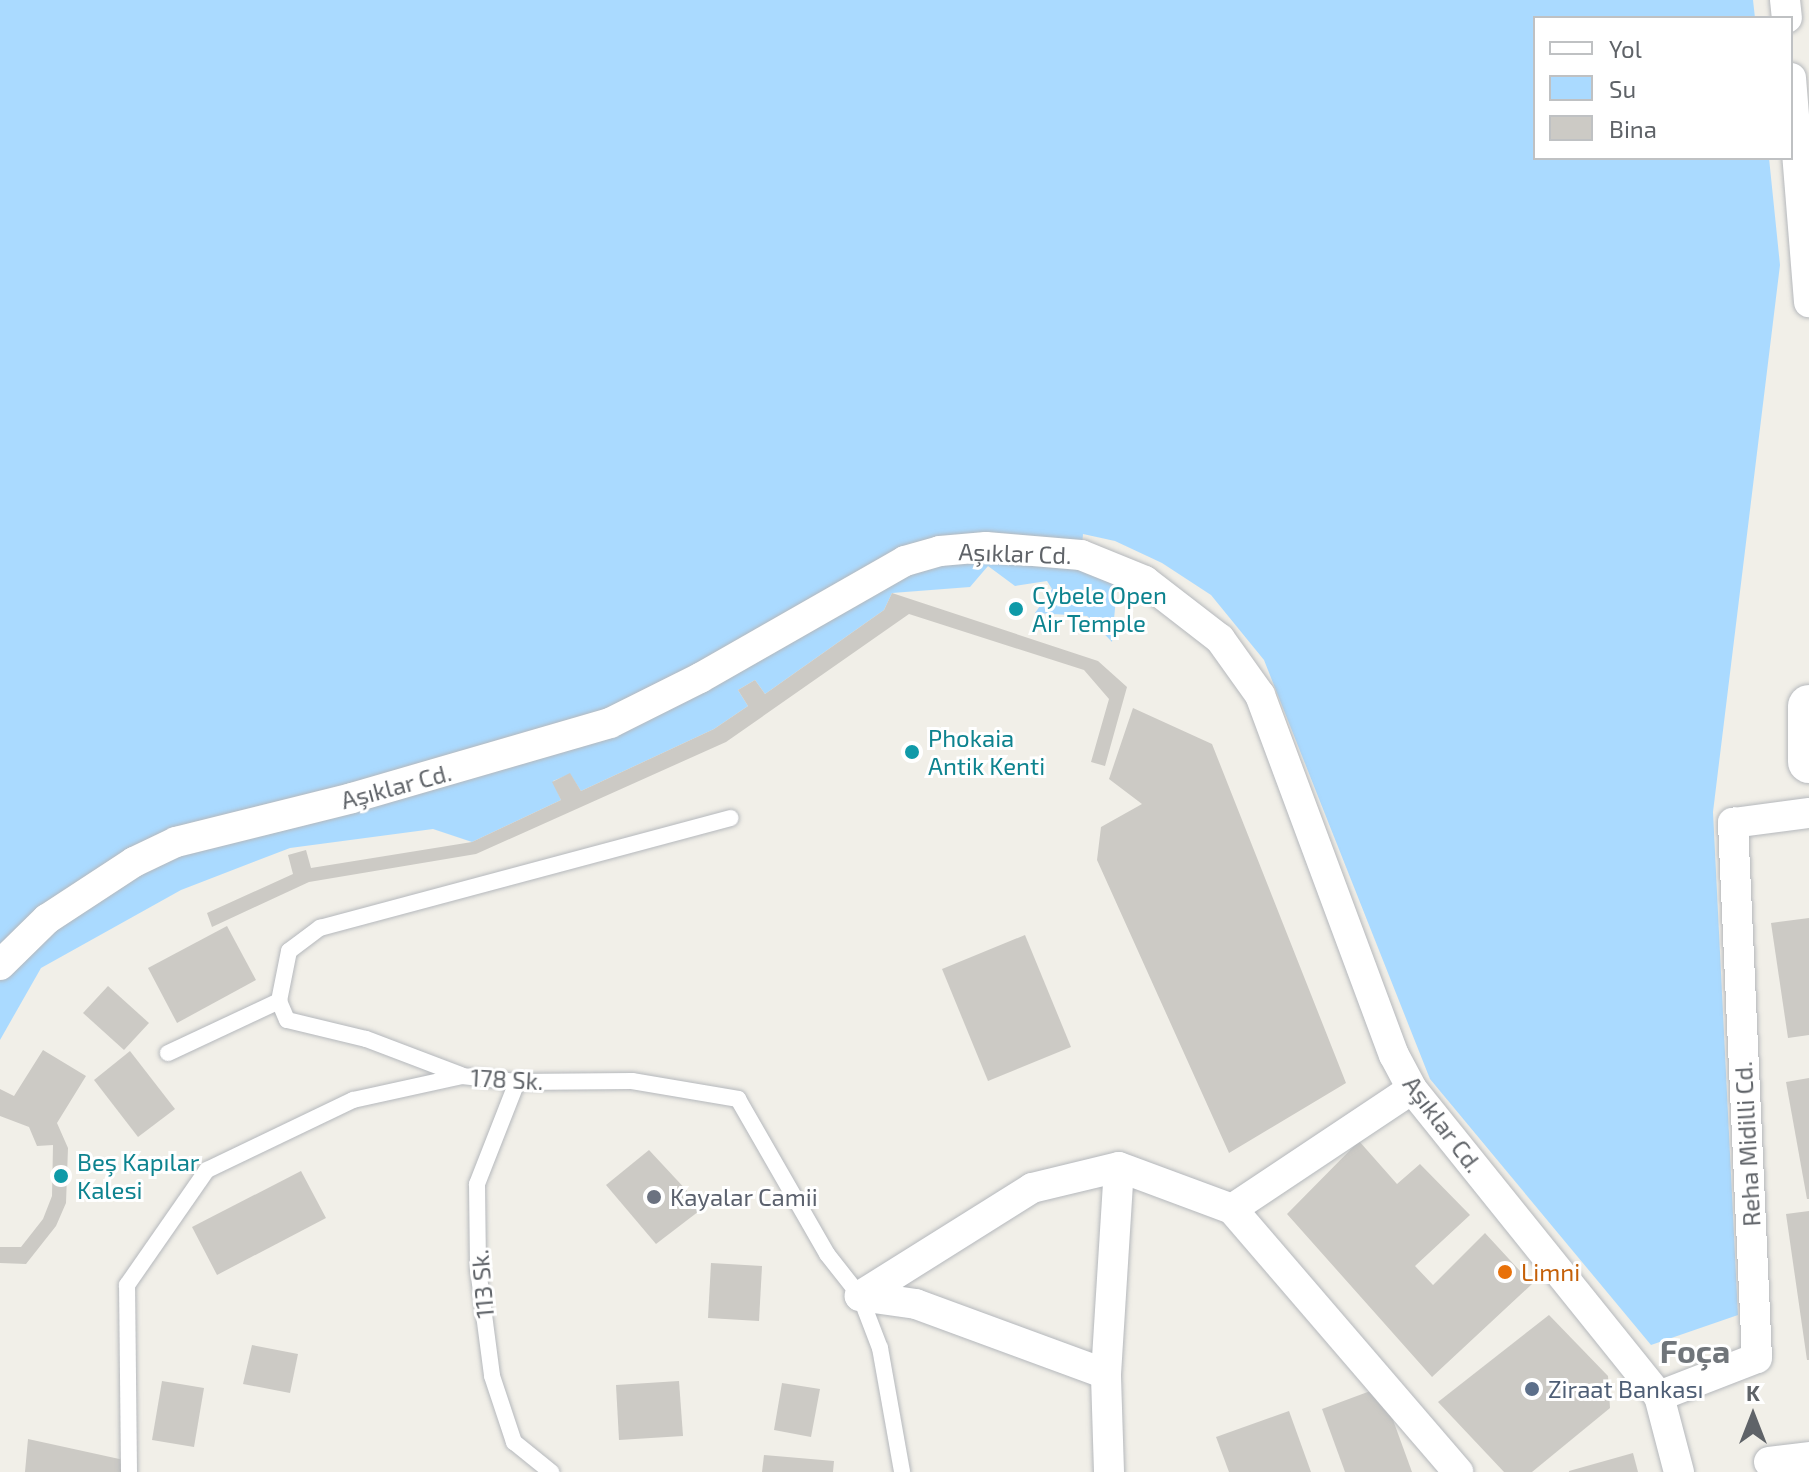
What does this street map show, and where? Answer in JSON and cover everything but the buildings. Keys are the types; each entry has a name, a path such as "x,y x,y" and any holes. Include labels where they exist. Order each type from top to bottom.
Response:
{"street":[{"path":"1793,103 1809,302"},
{"name":"Aşıklar Cd.","path":"0,965 47,919 134,862 176,842 382,790 610,723 700,678 857,585 905,561 940,551 986,547 1081,555 1145,581 1220,639 1260,695 1394,1055 1412,1089 1659,1396"},
{"path":"1809,706 1809,762"},
{"name":"Reha Midilli Cd.","path":"1659,1396 1757,1358 1733,823 1809,813"},
{"path":"1232,1209 1412,1089"},
{"path":"1109,1472 1106,1374 1119,1167"},
{"path":"860,1296 1032,1188 1119,1167 1232,1209 1458,1472"},
{"path":"860,1296 916,1304 1106,1374"},
{"path":"1659,1396 1679,1472"},
{"path":"1769,1462 1809,1457"}],"lane":[{"path":"462,1076 366,1039 287,1020 279,1001 289,951 320,928 731,818"},
{"path":"168,1053 279,1001"},
{"name":"178 Sk.","path":"129,1472 127,1285 207,1170 353,1100 462,1076 517,1082 632,1081 738,1099 827,1254 860,1296 880,1348 902,1472"},
{"name":"113 Sk.","path":"517,1082 477,1184 478,1269 492,1376 514,1442 551,1472"}],"water":[{"path":"0,0 1753,0 1755,16 1533,16 1533,160 1769,160 1780,265 1713,812 1738,1315 1651,1345 1430,1079 1264,660 1211,595 1162,563 1115,541 1083,534 1080,566 1117,586 1112,642 1087,616 1035,613 1052,589 1047,581 1015,586 988,566 970,587 892,593 884,610 765,694 755,680 738,690 748,706 714,729 581,791 570,774 553,781 561,800 472,842 433,829 290,848 181,890 41,968 0,1040"}],"place":[{"name":"Cybele Open Air Temple","path":"1016,609"},
{"name":"Phokaia Antik Kenti","path":"912,752"},
{"name":"Beş Kapılar Kalesi","path":"61,1176"},
{"name":"Kayalar Camii","path":"654,1197"},
{"name":"Limni","path":"1505,1272"},
{"name":"Ziraat Bankası","path":"1532,1389"}],"district":[{"name":"Foça","path":"1695,1350"}]}
